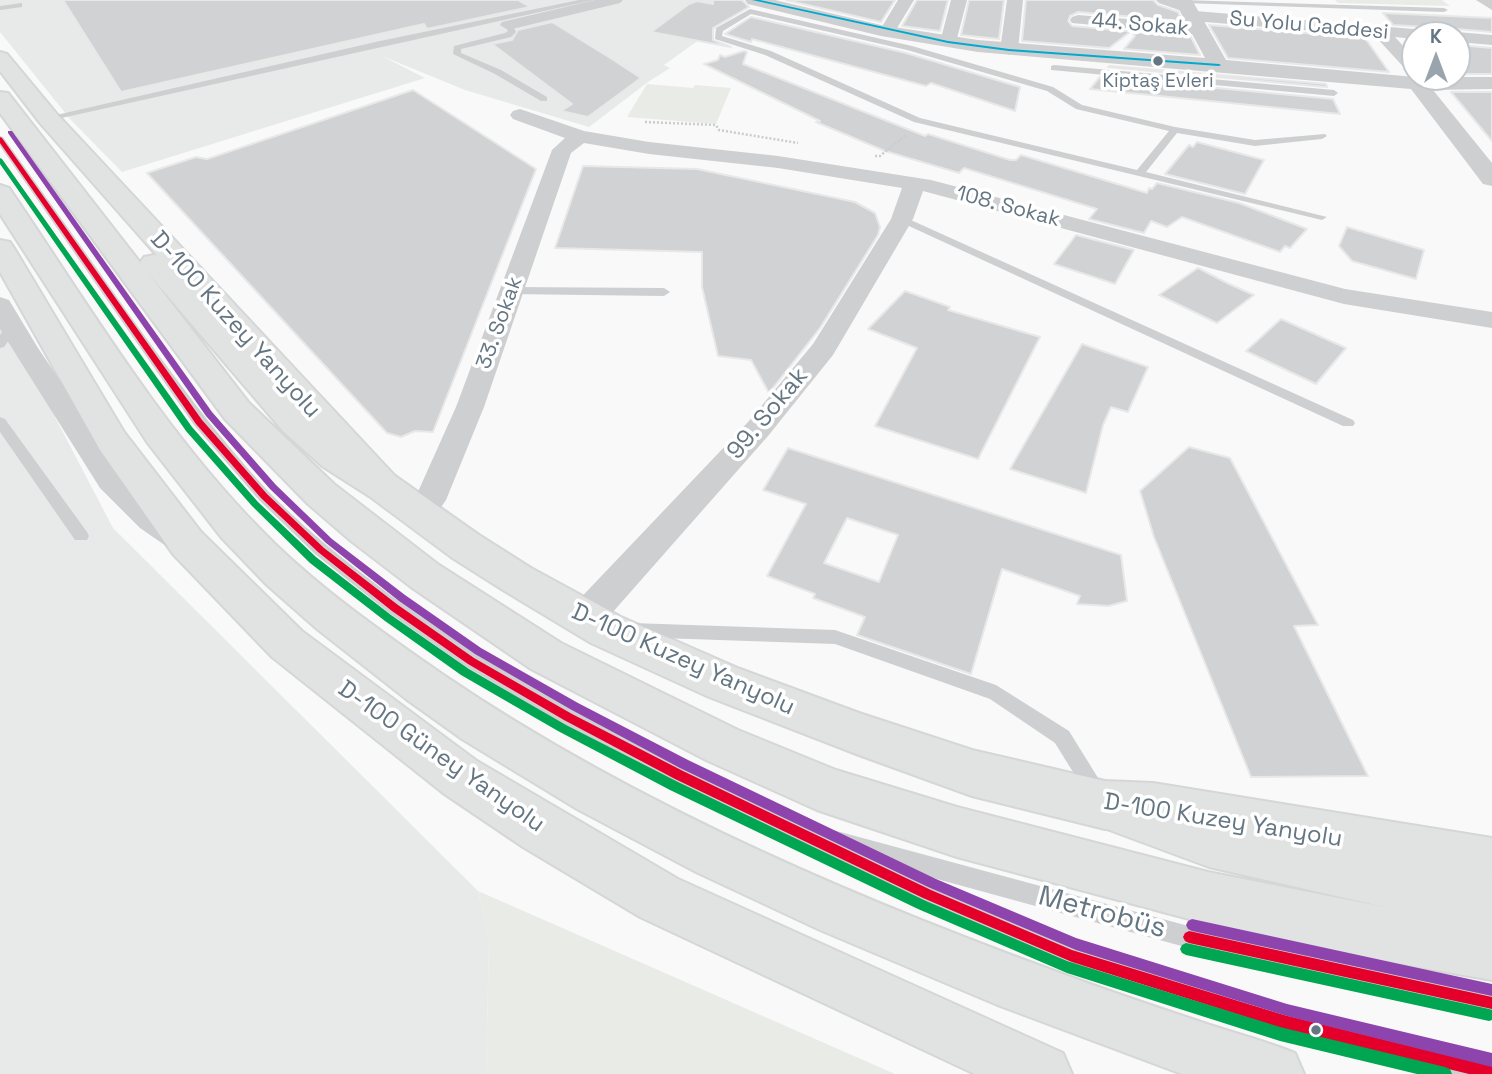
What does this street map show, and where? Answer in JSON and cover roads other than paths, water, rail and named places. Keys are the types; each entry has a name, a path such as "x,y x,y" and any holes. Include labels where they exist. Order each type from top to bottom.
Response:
{"main road":[{"name":"D-100 Kuzey Yanyolu","path":"0,58 48,118 382,486 465,546 595,624 725,683 871,739 972,773 1105,804 1153,807 1492,864"},
{"path":"0,98 237,411 277,454 365,531 425,576 546,656 722,745 834,793 957,832 1208,898 1361,930 1492,953"},
{"path":"0,193 156,433 236,529 284,576 346,628 474,723 666,832 919,946 1181,1046 1274,1074"},
{"path":"82,205 113,224 153,261 295,423 335,457 382,486"},
{"name":"D-100 Güney Yanyolu","path":"0,248 112,441 187,543 287,645 460,777 541,829 659,898 1042,1074"},
{"path":"1105,804 1209,842 1492,905"}],"street":[{"path":"508,25 615,0"},
{"path":"754,0 888,30 1009,50 1054,61 1081,37 1089,0"},
{"path":"888,30 906,0"},
{"path":"948,42 959,0"},
{"path":"1009,50 1015,0"},
{"path":"1484,0 1492,5"},
{"path":"1186,9 1219,65"},
{"name":"44. Sokak","path":"1081,37 1186,9"},
{"name":"Su Yolu Caddesi","path":"1186,9 1401,33"},
{"path":"1381,32 1401,55"},
{"path":"1081,37 1219,65 1401,78"},
{"path":"1471,38 1492,40"},
{"path":"1471,82 1492,83"},
{"path":"1430,91 1492,178"},
{"name":"108. Sokak","path":"520,115 580,136 649,148 778,162 915,183 1344,296 1492,320"},
{"name":"33. Sokak","path":"420,513 430,500 470,407 562,150 580,136"},
{"name":"99. Sokak","path":"595,624 823,349 902,219 915,183"},
{"path":"3,319 111,480 152,519 187,543"}],"lane":[{"path":"48,118 590,0"},
{"path":"0,8 19,5"},
{"path":"1186,9 1444,10"},
{"path":"1322,136 1255,143 1175,130 1079,107 1050,89 909,48 750,11 719,30 718,37 768,53 922,121 1322,217"},
{"path":"508,25 512,32 508,35 457,48 457,54 498,72 544,99"},
{"path":"1050,89 1054,61 1334,93"},
{"path":"78,110 122,94"},
{"path":"1140,173 1175,130"},
{"name":"Metrobüs","path":"0,139 199,422 264,496 321,550 395,608 471,661 568,717 679,775 927,894 1072,956 1284,1022 1492,1073"},
{"path":"902,219 1348,423"},
{"path":"512,291 664,292"},
{"path":"2,430 81,536"},
{"path":"595,624 835,637 996,693 1062,737 1105,804"},
{"name":"Metrobüs","path":"797,831 1207,942 1492,1003"}],"place":[{"name":"Kiptaş Evleri","path":"1158,61"}]}
